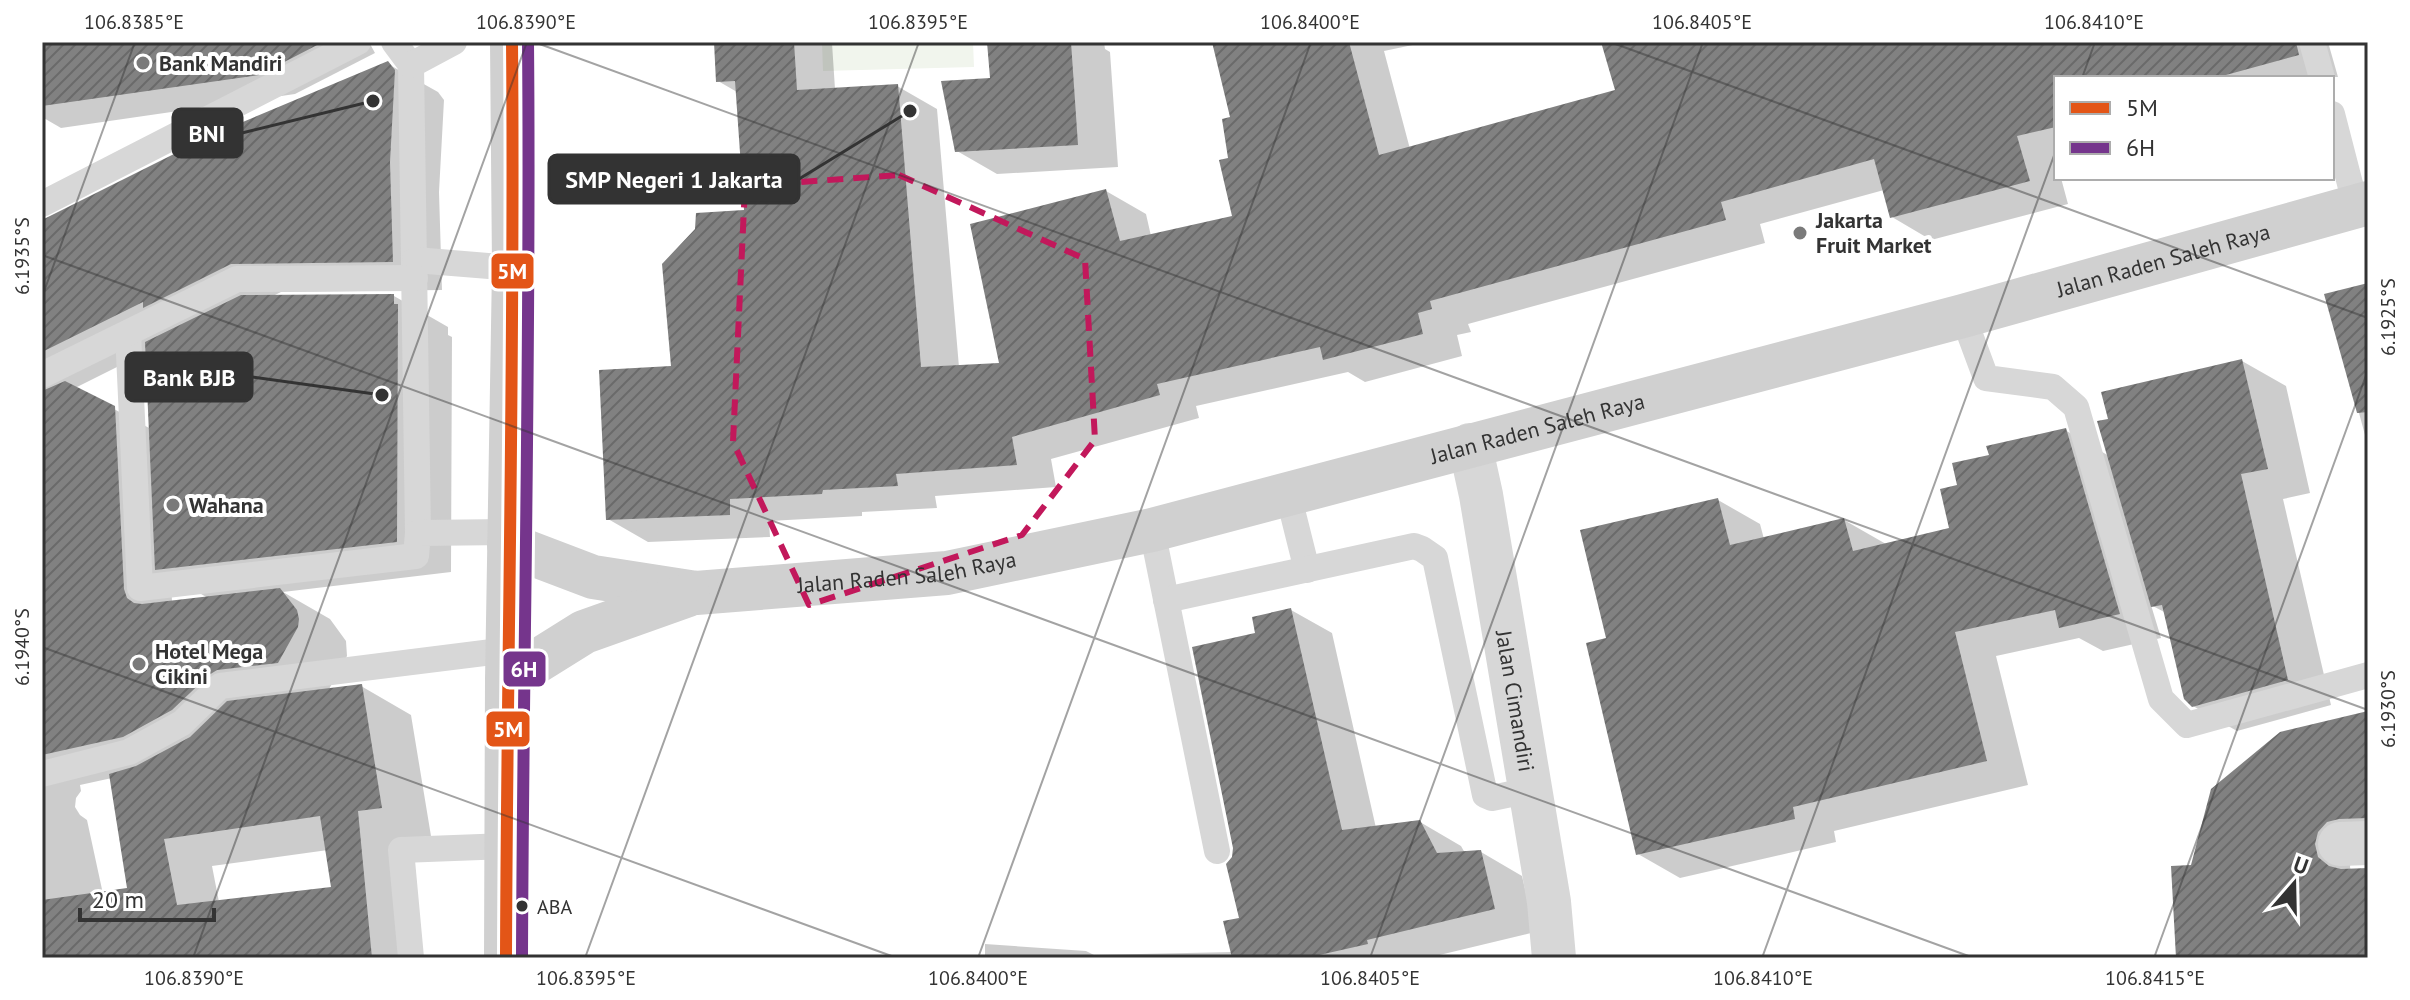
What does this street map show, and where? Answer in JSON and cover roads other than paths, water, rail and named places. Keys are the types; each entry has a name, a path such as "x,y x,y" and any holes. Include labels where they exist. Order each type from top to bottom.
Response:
{"main road":[{"path":"506,958 514,268 512,42"},
{"name":"Jalan Raden Saleh Raya","path":"509,538 577,573 696,593 947,573 1152,530 1963,316 2362,205"},
{"name":"Jalan Raden Saleh Raya","path":"507,665 584,632 696,593"}],"street":[{"name":"Jalan Cimandiri","path":"1470,445 1549,902 1554,958"}],"lane":[{"path":"42,204 358,42"},
{"path":"128,333 140,588 416,556 411,65 394,42"},
{"path":"411,65 454,42"},
{"path":"2312,42 2321,76"},
{"path":"2334,120 2362,205"},
{"path":"42,375 237,279 415,269 514,268"},
{"path":"1963,316 1986,378 2053,387 2076,407 2161,699 2187,725 2368,675"},
{"path":"1288,494 1307,570"},
{"path":"1152,530 1217,851"},
{"path":"418,533 509,538"},
{"path":"1166,600 1414,546 1422,549 1435,558 1485,795 1492,798 1530,790"},
{"path":"42,774 129,752 182,723 220,686 507,665"},
{"path":"411,958 401,850 507,846"}],"place":[{"name":"Bank Mandiri","path":"143,63"},
{"name":"BNI","path":"373,101"},
{"name":"SMP Negeri 1 Jakarta","path":"910,111"},
{"name":"Jakarta Fruit Market","path":"1800,233"},
{"name":"Bank BJB","path":"382,395"},
{"name":"Wahana","path":"173,505"},
{"name":"Hotel Mega Cikini","path":"139,664"},
{"name":"ABA","path":"522,906"}]}
